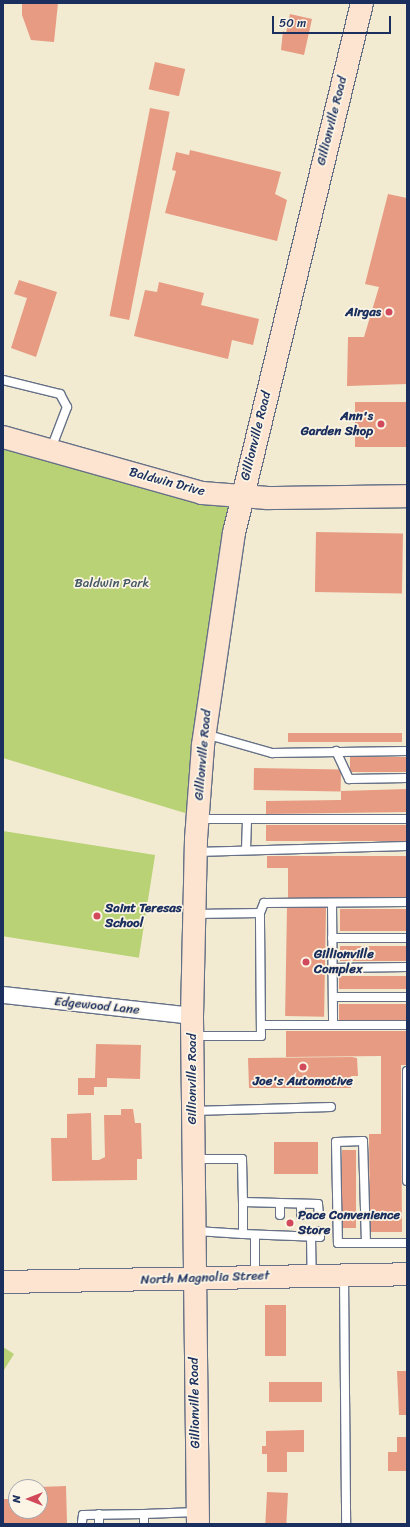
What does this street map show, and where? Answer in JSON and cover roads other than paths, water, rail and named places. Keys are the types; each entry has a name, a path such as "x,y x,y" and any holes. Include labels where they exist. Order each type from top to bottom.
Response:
{"main road":[{"name":"Gillionville Road","path":"198,1518 193,1230 192,1026 197,819 204,734 217,633 242,496 362,3"},
{"name":"Baldwin Drive","path":"3,437 51,449 185,490 242,496 407,496"},
{"name":"North Magnolia Street","path":"3,1282 407,1274"}],"street":[{"name":"Edgewood Lane","path":"3,995 192,1026"}],"lane":[{"path":"3,380 60,394 67,407 51,449"},
{"path":"204,734 272,753 407,751"},
{"path":"336,751 349,779 407,778"},
{"path":"197,819 407,819"},
{"path":"246,849 247,819"},
{"path":"196,852 246,849 407,846"},
{"path":"192,1026 261,1036 260,912 264,904 407,902"},
{"path":"332,903 333,1025"},
{"path":"194,914 260,912"},
{"path":"332,938 407,938"},
{"path":"332,968 407,967"},
{"path":"333,997 407,997"},
{"path":"261,1025 407,1025"},
{"path":"407,1072 407,1181"},
{"path":"192,1111 331,1107"},
{"path":"366,1243 363,1141 336,1142 338,1243 366,1243 407,1243"},
{"path":"193,1159 242,1159 243,1234"},
{"path":"243,1202 318,1204 319,1215"},
{"path":"280,1203 280,1215"},
{"path":"301,1204 301,1215"},
{"path":"193,1230 255,1235 301,1233 320,1237 319,1231"},
{"path":"255,1235 255,1276"},
{"path":"311,1236 312,1275"},
{"path":"344,1275 346,1524"},
{"path":"82,1522 84,1515 99,1514 144,1514 198,1518"},
{"path":"99,1514 99,1524"},
{"path":"144,1514 144,1524"}],"place":[{"name":"Airgas","path":"389,312"},
{"name":"Ann's Garden Shop","path":"381,424"},
{"name":"Saint Teresas School","path":"97,916"},
{"name":"Gillionville Complex","path":"306,962"},
{"name":"Joe's Automotive","path":"303,1067"},
{"name":"Pace Convenience Store","path":"290,1223"}],"park label":[{"name":"Baldwin Park","path":"112,583"}]}
